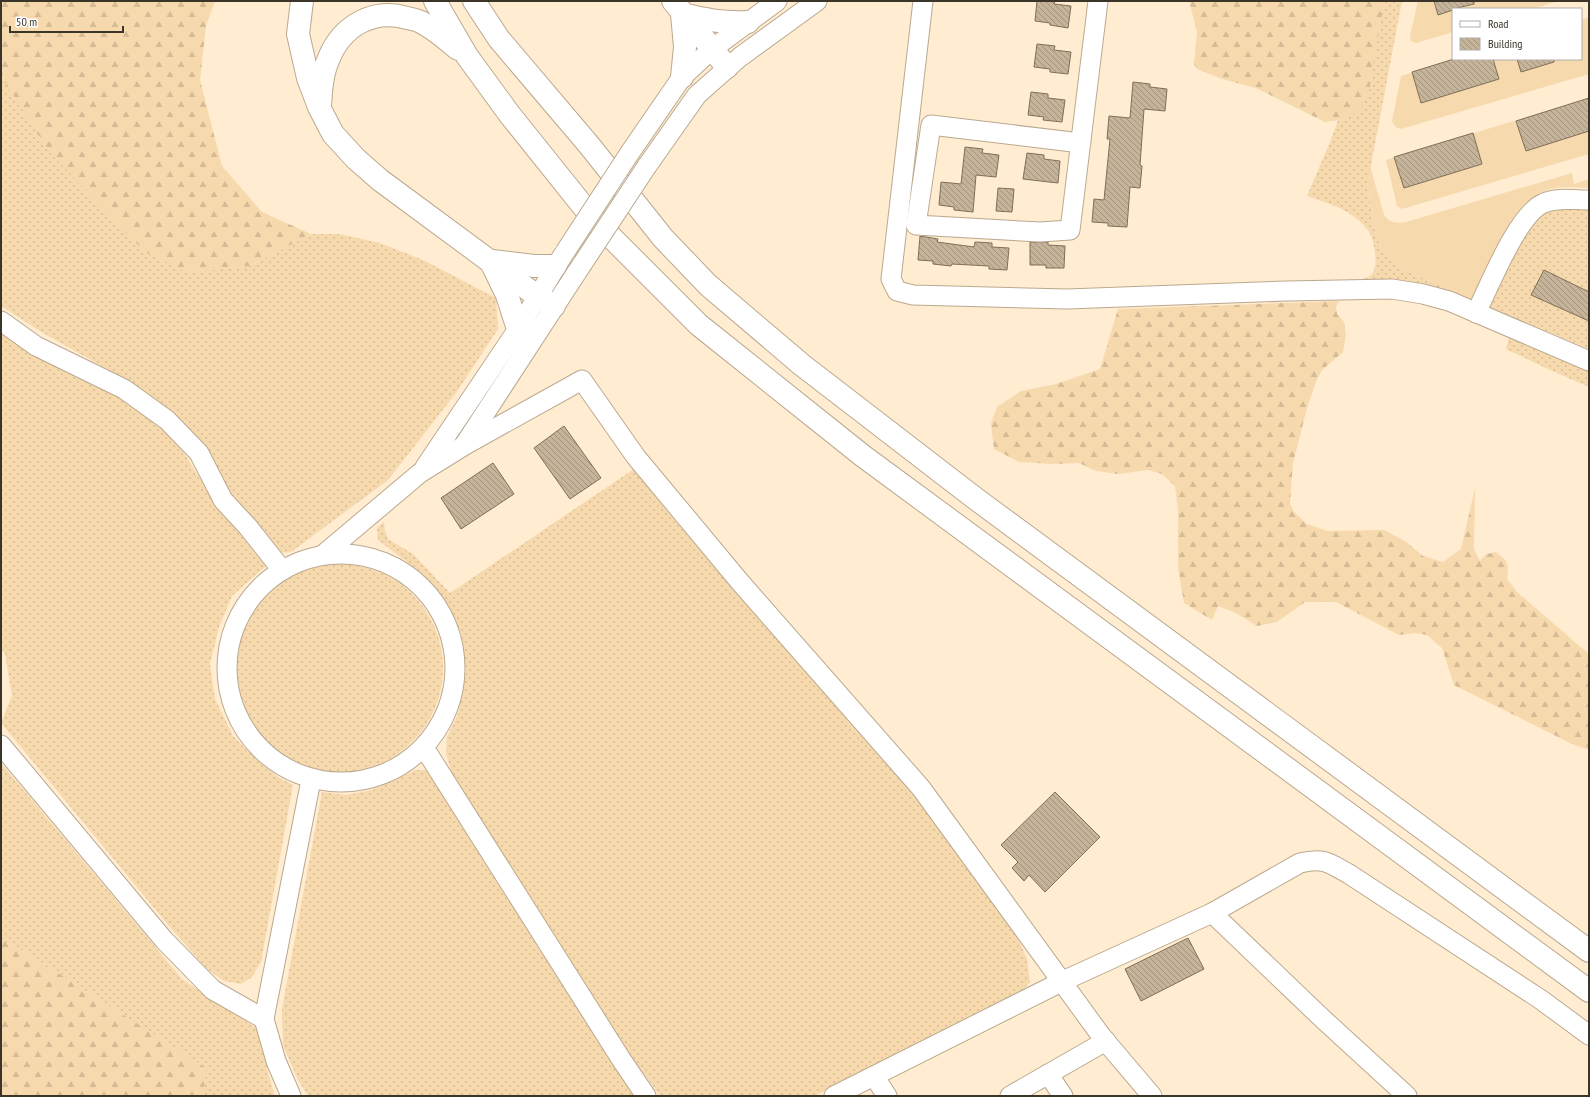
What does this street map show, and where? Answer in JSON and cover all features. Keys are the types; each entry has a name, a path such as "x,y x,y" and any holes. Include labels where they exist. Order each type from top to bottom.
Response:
{"highway":[{"path":"302,1 298,34 308,78 333,134 356,159 380,180 545,301"},
{"path":"435,1 467,56 510,115 595,221 699,325 863,456 1589,991"},
{"path":"474,1 499,39 589,145 663,238 708,285 785,350 976,499 1589,951"},
{"path":"485,1 499,39"},
{"path":"677,7 709,21 727,23 748,22"},
{"path":"677,7 727,67"},
{"path":"677,7 685,47 682,77"},
{"path":"320,107 322,82 327,64 339,40 356,25 374,16 395,14 420,21 467,56"},
{"path":"490,261 534,266 560,259"},
{"path":"490,261 507,295 518,329"}],"street":[{"path":"465,446 545,301 560,259 682,77 712,49 777,1"},
{"path":"420,473 518,329 545,301 577,272 647,166 697,95 727,67 817,1"},
{"path":"923,1 891,279 897,291 913,294 1067,299 1287,291 1392,289 1423,294 1449,301 1589,361"},
{"path":"1081,143 931,125 916,225 1040,232 1070,230 1081,143 1098,1"},
{"path":"1476,313 1515,233 1528,215 1542,203 1553,200 1589,200"},
{"path":"1,321 36,346 124,389 167,420 199,453 223,500 248,527 282,570"},
{"path":"324,554 420,473 582,380 636,457 740,582 920,788 1106,1041 1152,1096"},
{"path":"324,554 360,555 394,566 424,587 444,617 455,651 454,687 443,721 425,749 389,773 350,783 311,780 280,766 255,745 236,717 227,685 227,651 237,619 256,591 282,570 302,560 324,554"},
{"path":"1,745 164,940 213,990 264,1019"},
{"path":"425,749 617,1053 646,1096"},
{"path":"291,1096 276,1060 264,1019 311,780"},
{"path":"834,1096 1063,981 1212,913 1300,863 1314,860 1326,862 1350,874 1534,995 1589,1035"},
{"path":"1212,913 1325,1021 1407,1096"},
{"path":"1010,1096 1106,1041"},
{"path":"1048,1074 1063,1096"},
{"path":"874,1076 887,1096"}],"green space":[{"path":"1,1 215,1 206,26 200,80 222,166 262,212 311,234 250,266 187,272 145,252 51,154 4,81"},
{"path":"1189,1 1384,1 1369,92 1360,111 1345,119 1325,122 1256,88 1222,79 1197,69 1194,64 1197,32"},
{"path":"1384,1 1402,1 1367,186 1376,235 1381,247 1405,270 1471,299 1469,304 1346,280 1366,278 1372,274 1375,265 1375,254 1370,233 1366,227 1346,211 1307,196 1338,120 1345,119 1380,20"},
{"path":"1418,1 1559,1 1535,8 1452,8 1452,32 1416,43 1411,41 1410,36"},
{"path":"1589,17 1589,74 1401,129 1396,127 1392,121 1401,76 1452,60 1582,60 1582,20"},
{"path":"1,31 4,81 141,248 187,272 250,266 311,234 339,234 380,243 423,260 496,298 498,329 456,393 388,480 291,552 279,553 230,500 210,461 191,431 172,413 107,369 43,333 1,306"},
{"path":"1589,98 1589,154 1402,209 1397,206 1386,160"},
{"path":"1370,166 1384,215 1389,220 1396,223 1406,222 1572,173 1574,184 1589,179 1589,188 1553,188 1538,194 1522,207 1471,299 1405,270 1391,261 1381,247 1376,235 1367,186"},
{"path":"1565,208 1589,209 1589,349 1490,308 1513,255 1529,228 1538,218 1547,212"},
{"path":"1339,301 1336,306 1337,314 1344,322 1346,335 1343,352 1322,370 1317,379 1307,408 1293,463 1290,503 1294,512 1307,524 1328,531 1384,530 1405,541 1423,556 1443,562 1461,549 1475,488 1474,549 1480,561 1486,554 1496,552 1500,555 1508,566 1507,579 1517,592 1589,653 1589,750 1572,744 1454,685 1442,648 1427,635 1415,633 1399,635 1336,602 1305,602 1277,622 1257,626 1234,612 1218,606 1212,620 1184,603 1178,567 1178,510 1175,486 1162,474 1148,470 1118,474 1096,471 1079,463 1053,464 1019,462 994,449 991,424 997,407 1021,391 1056,384 1100,369 1118,309"},
{"path":"1,329 54,366 111,388 153,418 184,453 214,502 266,566 232,596 219,627 210,664 215,699 233,736 260,763 278,777 293,785 261,962 252,977 241,984 224,981 207,969 169,926 1,723 12,696 5,654 1,649"},
{"path":"1509,337 1589,372 1589,387 1506,349"},
{"path":"634,469 681,528 913,790 1013,927 1027,959 1030,982 1022,991 815,1096 660,1096 615,1033 452,774 446,754 447,737 458,714 466,672 461,633 442,598 423,574 378,540 377,528 384,522 388,539 413,554 450,593"},
{"path":"329,564 349,564 369,568 388,576 397,581 413,594 426,610 435,628 439,638 443,658 443,678 439,698 435,708 426,726 413,742 397,755 369,768 349,772 329,772 309,768 290,760 281,755 265,742 252,726 239,698 235,678 235,658 239,638 247,619 252,610 265,594 281,581 309,568"},
{"path":"1,763 182,979 261,1031 268,1073 275,1096 203,1096 206,1068 17,947 1,940"},
{"path":"416,770 426,770 537,946 636,1096 308,1096 298,1080 283,1045 282,1009 322,792 346,795 372,790"},
{"path":"1,940 17,947 207,1068 203,1096 1,1096"}],"building":[{"path":"1037,1 1055,1 1054,4 1071,6 1068,28 1035,21"},
{"path":"1434,1 1474,1 1474,4 1452,8 1452,10 1438,15"},
{"path":"1037,44 1055,46 1054,50 1071,52 1068,74 1050,72 1050,69 1034,67"},
{"path":"1452,60 1493,60 1499,79 1421,103 1412,72"},
{"path":"1517,60 1554,60 1554,62 1521,72"},
{"path":"1133,82 1150,84 1150,87 1167,89 1165,111 1144,109 1140,188 1130,187 1127,227 1108,226 1108,223 1092,222 1094,199 1104,200 1110,139 1107,139 1109,116 1130,118"},
{"path":"1031,92 1048,94 1048,98 1065,100 1062,122 1043,120 1044,117 1028,115"},
{"path":"1589,98 1589,131 1526,151 1516,121"},
{"path":"1473,133 1482,164 1404,188 1394,157"},
{"path":"965,147 983,149 982,153 999,155 996,177 976,175 973,212 954,210 954,207 939,205 941,182 961,184"},
{"path":"1027,153 1044,155 1044,159 1060,161 1058,183 1023,179"},
{"path":"998,188 1014,189 1012,212 996,211"},
{"path":"920,236 938,239 937,242 974,247 975,242 992,243 992,247 1009,248 1007,270 989,269 989,266 952,264 951,266 933,264 933,261 918,260"},
{"path":"1030,242 1048,242 1048,245 1065,246 1064,268 1046,268 1046,265 1030,265"},
{"path":"1544,270 1589,292 1589,321 1531,295"},
{"path":"564,426 601,478 570,499 534,448"},
{"path":"493,463 514,494 461,529 441,498"},
{"path":"1055,792 1100,837 1045,892 1029,875 1024,881 1012,868 1018,862 1001,845"},
{"path":"1188,938 1204,969 1141,1001 1125,969"}]}
